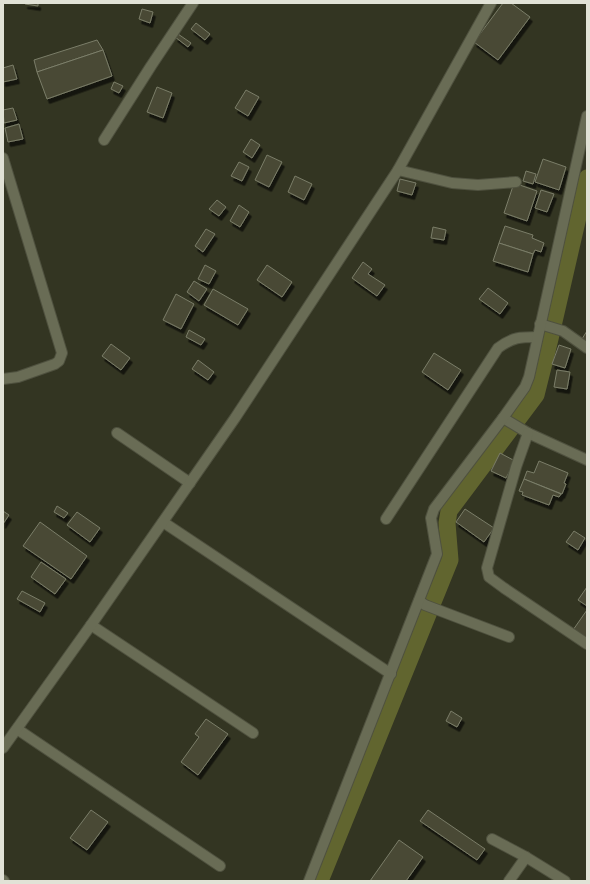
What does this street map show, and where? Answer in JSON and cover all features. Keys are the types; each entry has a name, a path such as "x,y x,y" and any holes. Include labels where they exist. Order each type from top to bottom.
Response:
{"street":[{"path":"104,140 192,3"},
{"path":"3,748 91,625 235,418 398,170 491,3"},
{"path":"309,881 391,674 422,603 438,554 432,518 434,508 507,420 529,377 537,337 544,325 584,145 587,116"},
{"path":"3,379 18,377 55,364 62,353 4,161"},
{"path":"398,170 452,183 478,185 516,182"},
{"path":"544,325 563,331 587,348"},
{"path":"386,519 498,348 519,336 537,337"},
{"path":"507,420 524,431 587,460"},
{"path":"524,431 516,467 487,568 490,577 504,588 587,644"},
{"path":"118,433 190,483"},
{"path":"163,522 391,674"},
{"path":"422,603 509,637"},
{"path":"91,625 252,733"},
{"path":"17,729 220,866"},
{"path":"492,839 526,857 565,881"},
{"path":"509,881 526,857"}],"building":[{"path":"38,3 38,6 25,4"},
{"path":"503,3 511,3 530,17 498,60 474,42"},
{"path":"142,9 153,12 150,23 139,19"},
{"path":"196,23 210,34 205,40 191,29"},
{"path":"178,34 191,43 188,47 175,37"},
{"path":"97,40 103,50 37,72 34,60"},
{"path":"103,50 112,76 47,99 37,72"},
{"path":"13,65 17,79 3,82 3,68"},
{"path":"114,82 123,86 119,93 111,89"},
{"path":"157,87 172,93 163,118 147,112"},
{"path":"246,90 259,97 248,116 235,108"},
{"path":"13,108 17,120 4,123 3,110"},
{"path":"19,124 23,139 8,142 5,128"},
{"path":"251,139 260,145 252,158 243,152"},
{"path":"267,155 282,162 269,187 255,180"},
{"path":"543,159 566,167 559,190 535,182"},
{"path":"239,162 249,167 242,181 231,176"},
{"path":"526,171 536,174 533,184 523,181"},
{"path":"295,176 312,184 304,200 288,192"},
{"path":"400,179 416,183 412,195 397,191"},
{"path":"514,183 537,191 527,221 504,213"},
{"path":"541,190 554,194 547,212 535,208"},
{"path":"217,200 226,207 219,216 209,209"},
{"path":"239,205 249,212 240,227 230,221"},
{"path":"505,226 533,235 532,238 544,243 541,252 535,250 533,254 499,243"},
{"path":"433,227 446,230 444,240 431,238"},
{"path":"206,229 215,234 203,252 195,246"},
{"path":"499,243 533,254 528,272 493,261"},
{"path":"363,262 372,269 368,274 385,285 377,296 352,278"},
{"path":"205,265 216,271 209,284 198,279"},
{"path":"267,265 292,282 282,297 257,280"},
{"path":"194,281 207,289 199,301 187,292"},
{"path":"488,288 508,303 500,314 479,299"},
{"path":"213,289 248,309 238,325 204,305"},
{"path":"176,294 194,304 181,329 163,320"},
{"path":"189,330 205,339 201,345 186,337"},
{"path":"587,331 587,346 580,342"},
{"path":"111,344 130,358 121,370 102,356"},
{"path":"559,345 571,349 565,368 552,364"},
{"path":"434,353 461,370 448,390 422,372"},
{"path":"198,360 214,372 208,380 192,369"},
{"path":"557,370 570,372 567,389 554,387"},
{"path":"500,453 515,461 506,478 491,471"},
{"path":"539,461 568,473 562,494 524,479 527,471 534,473"},
{"path":"524,479 561,494 559,497 553,495 549,505 522,495 523,492 519,491"},
{"path":"57,506 68,513 64,518 54,512"},
{"path":"465,509 494,528 484,542 456,522"},
{"path":"3,511 9,515 3,524"},
{"path":"77,512 100,528 90,542 67,525"},
{"path":"40,522 87,556 71,579 23,546"},
{"path":"574,531 585,538 578,550 566,542"},
{"path":"41,562 66,579 55,594 31,577"},
{"path":"587,587 587,606 578,600"},
{"path":"22,591 45,603 40,612 17,599"},
{"path":"587,610 587,639 573,630"},
{"path":"451,711 462,718 457,727 446,721"},
{"path":"206,719 228,734 198,775 181,762 199,737 195,734"},
{"path":"91,810 108,822 87,850 70,838"},
{"path":"428,810 485,849 477,860 420,821"},
{"path":"399,840 423,857 406,881 370,881"}],"waterway":[{"path":"320,881 450,560 447,523 449,511 536,395 587,178"}]}
